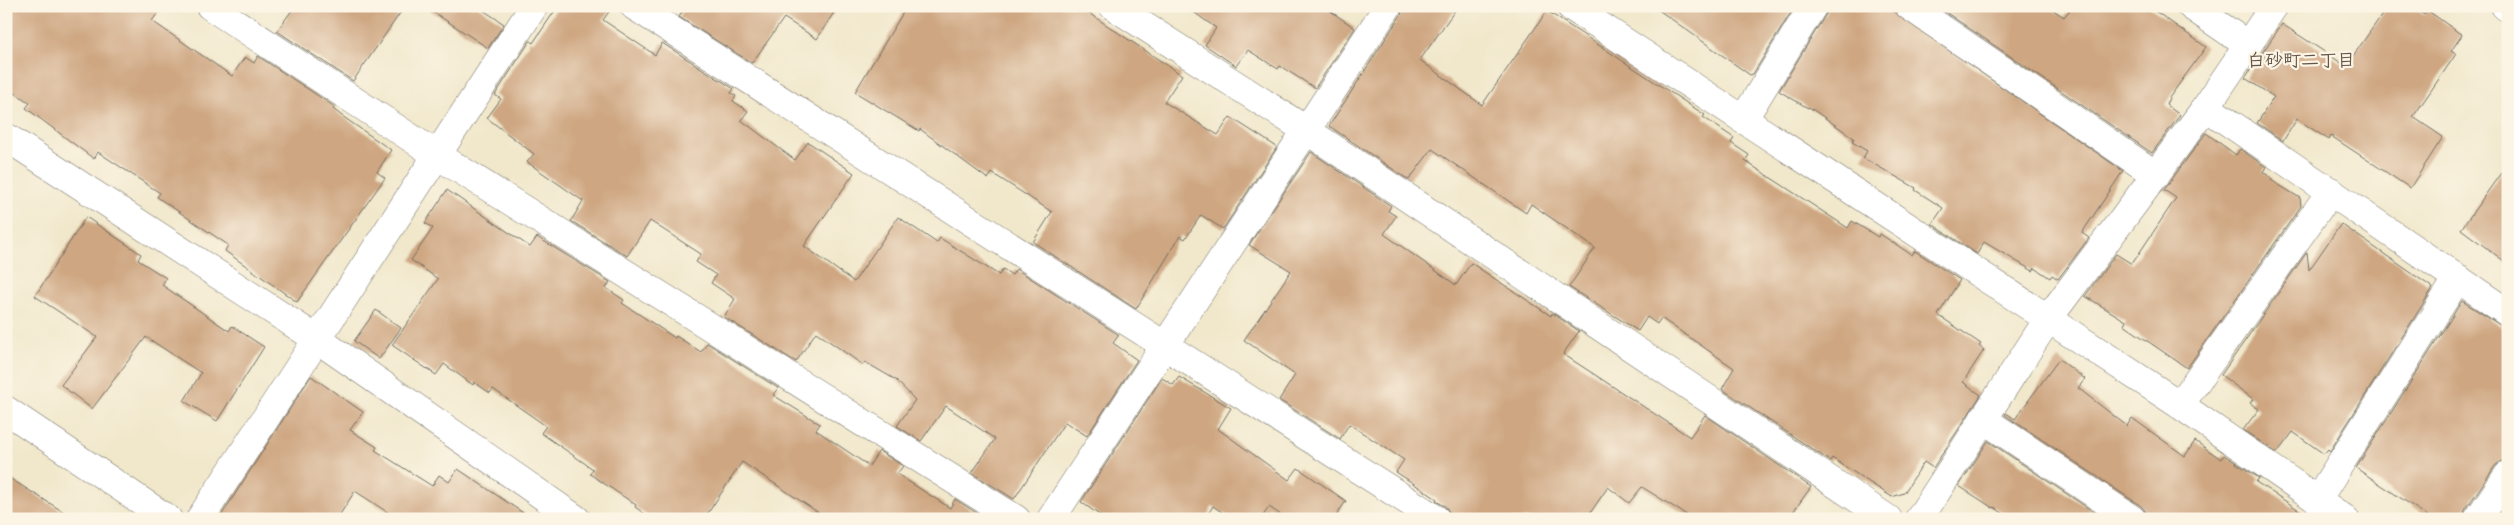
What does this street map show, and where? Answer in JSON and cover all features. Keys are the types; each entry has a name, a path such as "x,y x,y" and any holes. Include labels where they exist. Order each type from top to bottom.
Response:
{"street":[{"path":"210,6 437,155 1016,519"},
{"path":"200,519 534,6"},
{"path":"634,6 1436,519"},
{"path":"1113,6 1306,130 1888,519"},
{"path":"1051,519 1388,6"},
{"path":"1570,6 2180,405 2345,519"},
{"path":"1743,120 1813,6"},
{"path":"1909,6 2156,175"},
{"path":"2191,6 2248,45"},
{"path":"1919,519 2048,319 2206,108 2274,6"},
{"path":"2206,108 2331,191 2508,313"},
{"path":"6,137 316,339 576,519"},
{"path":"2180,405 2331,191"},
{"path":"2317,500 2458,278"},
{"path":"6,410 168,519"},
{"path":"1983,419 2132,519"},
{"path":"2478,519 2508,475"}],"building":[{"path":"6,6 163,6 152,21 232,76 245,57 254,63 258,56 335,107 333,109 342,116 391,150 377,172 385,178 297,302 225,251 228,245 157,197 160,193 98,152 94,159 26,108 30,103 6,87"},
{"path":"295,6 405,6 353,81 277,31"},
{"path":"424,6 477,6 504,24 488,48"},
{"path":"558,6 613,6 603,20 655,55 662,43 734,89 731,93 736,96 733,101 748,111 741,120 795,160 808,142 854,173 804,246 854,282 898,217 937,243 940,238 999,275 1003,269 1012,275 1016,269 1119,335 1113,343 1137,360 1087,436 1065,422 1014,499 972,473 995,439 946,406 921,441 897,426 915,400 896,380 865,362 863,365 816,332 796,362 724,317 735,299 711,283 716,275 696,262 701,254 650,221 627,256 571,221 583,201 527,162 534,154 487,118 501,99 495,95 530,41 533,43"},
{"path":"686,6 838,6 817,39 784,18 752,63 679,17"},
{"path":"907,6 1078,6 1182,75 1164,102 1218,135 1230,117 1277,147 1223,229 1201,215 1185,239 1180,236 1136,309 1033,242 1052,212 992,173 988,179 920,129 919,131 855,92"},
{"path":"1185,6 1323,6 1355,28 1315,88 1280,66 1278,69 1248,50 1236,66 1205,45 1216,28"},
{"path":"1404,6 1458,6 1420,60 1482,105 1547,11 1705,115 1703,117 1734,138 1731,143 1749,155 1745,161 1848,228 1852,221 1878,237 1880,234 1912,255 1915,251 1960,280 1938,315 1981,344 1979,346 1984,350 1963,382 1981,395 1933,468 1924,462 1904,493 1892,497 1832,458 1830,461 1722,389 1734,368 1661,318 1657,324 1647,317 1638,331 1569,287 1595,248 1531,204 1526,213 1432,149 1409,180 1329,126 1401,15"},
{"path":"1653,6 1795,6 1753,74 1750,75"},
{"path":"1829,6 1885,6 2123,171 2082,233 2089,238 2058,279 2052,275 2050,278 2035,268 2033,271 1984,242 1977,254 1932,224 1943,208 1915,190 1916,188 1863,158 1867,151 1852,142 1854,138 1809,107 1779,91"},
{"path":"1942,6 2047,6 2064,17 2073,6 2148,6 2206,47 2169,98 2166,105 2180,115 2152,153 1941,9"},
{"path":"2388,6 2410,6 2424,15 2427,10 2462,35 2451,51 2456,54 2413,117 2443,137 2410,188 2331,136 2329,140 2297,119 2283,141 2257,123 2274,97 2245,78 2282,24 2346,66"},
{"path":"2206,133 2236,155 2240,149 2266,167 2263,172 2272,178 2271,180 2300,198 2301,206 2187,368 2124,325 2126,321 2085,296 2116,254 2132,264 2176,198 2164,190"},
{"path":"1311,152 1391,206 1388,211 1396,216 1384,234 1456,285 1471,263 1551,316 1552,313 1579,331 1563,354 1690,437 1705,415 1811,487 1788,519 1693,519 1642,487 1629,503 1608,487 1586,519 1456,519 1445,506 1436,501 1437,499 1396,472 1404,460 1349,424 1340,439 1279,400 1295,375 1244,340 1291,271 1249,245"},
{"path":"2508,163 2508,264 2461,229"},
{"path":"447,190 530,247 537,237 610,282 606,288 624,300 622,303 675,338 676,336 701,352 707,343 778,388 773,395 820,424 816,430 869,466 879,451 903,466 897,474 950,508 955,499 986,519 828,519 742,462 704,519 652,519 635,507 636,505 590,474 593,469 541,433 546,426 493,389 490,393 474,382 473,385 444,364 436,375 392,345 438,279 411,260 433,228 425,223"},
{"path":"86,217 141,254 138,260 166,278 162,285 229,331 232,326 264,347 217,421 184,401 201,373 146,337 92,409 61,385 97,337 35,296"},
{"path":"2341,224 2433,288 2330,451 2328,449 2324,454 2293,432 2277,453 2243,430 2259,409 2250,403 2253,399 2221,375 2307,252 2309,270"},
{"path":"2462,301 2508,330 2508,460 2501,461 2495,466 2465,510 2463,519 2432,519 2356,468"},
{"path":"376,310 401,328 379,359 354,341"},
{"path":"2059,359 2085,379 2078,388 2127,426 2132,418 2185,456 2195,441 2221,459 2224,455 2259,478 2256,482 2313,519 2147,519 2146,512 2141,506 2005,415 2006,413 2015,419"},
{"path":"311,376 363,412 350,430 377,447 375,450 432,486 439,475 449,482 458,469 532,519 398,519 355,491 337,519 219,519"},
{"path":"1179,377 1231,408 1218,429 1289,480 1298,468 1346,501 1334,519 1287,519 1269,507 1261,519 1232,519 1213,506 1205,519 1105,519 1081,502 1162,378 1173,385"},
{"path":"1988,441 2104,519 2011,519 1959,486"},
{"path":"6,476 75,519 6,519"},
{"path":"2508,503 2508,519 2497,519"}],"district":[{"name":"白砂町二丁目","path":"2301,60"}]}
